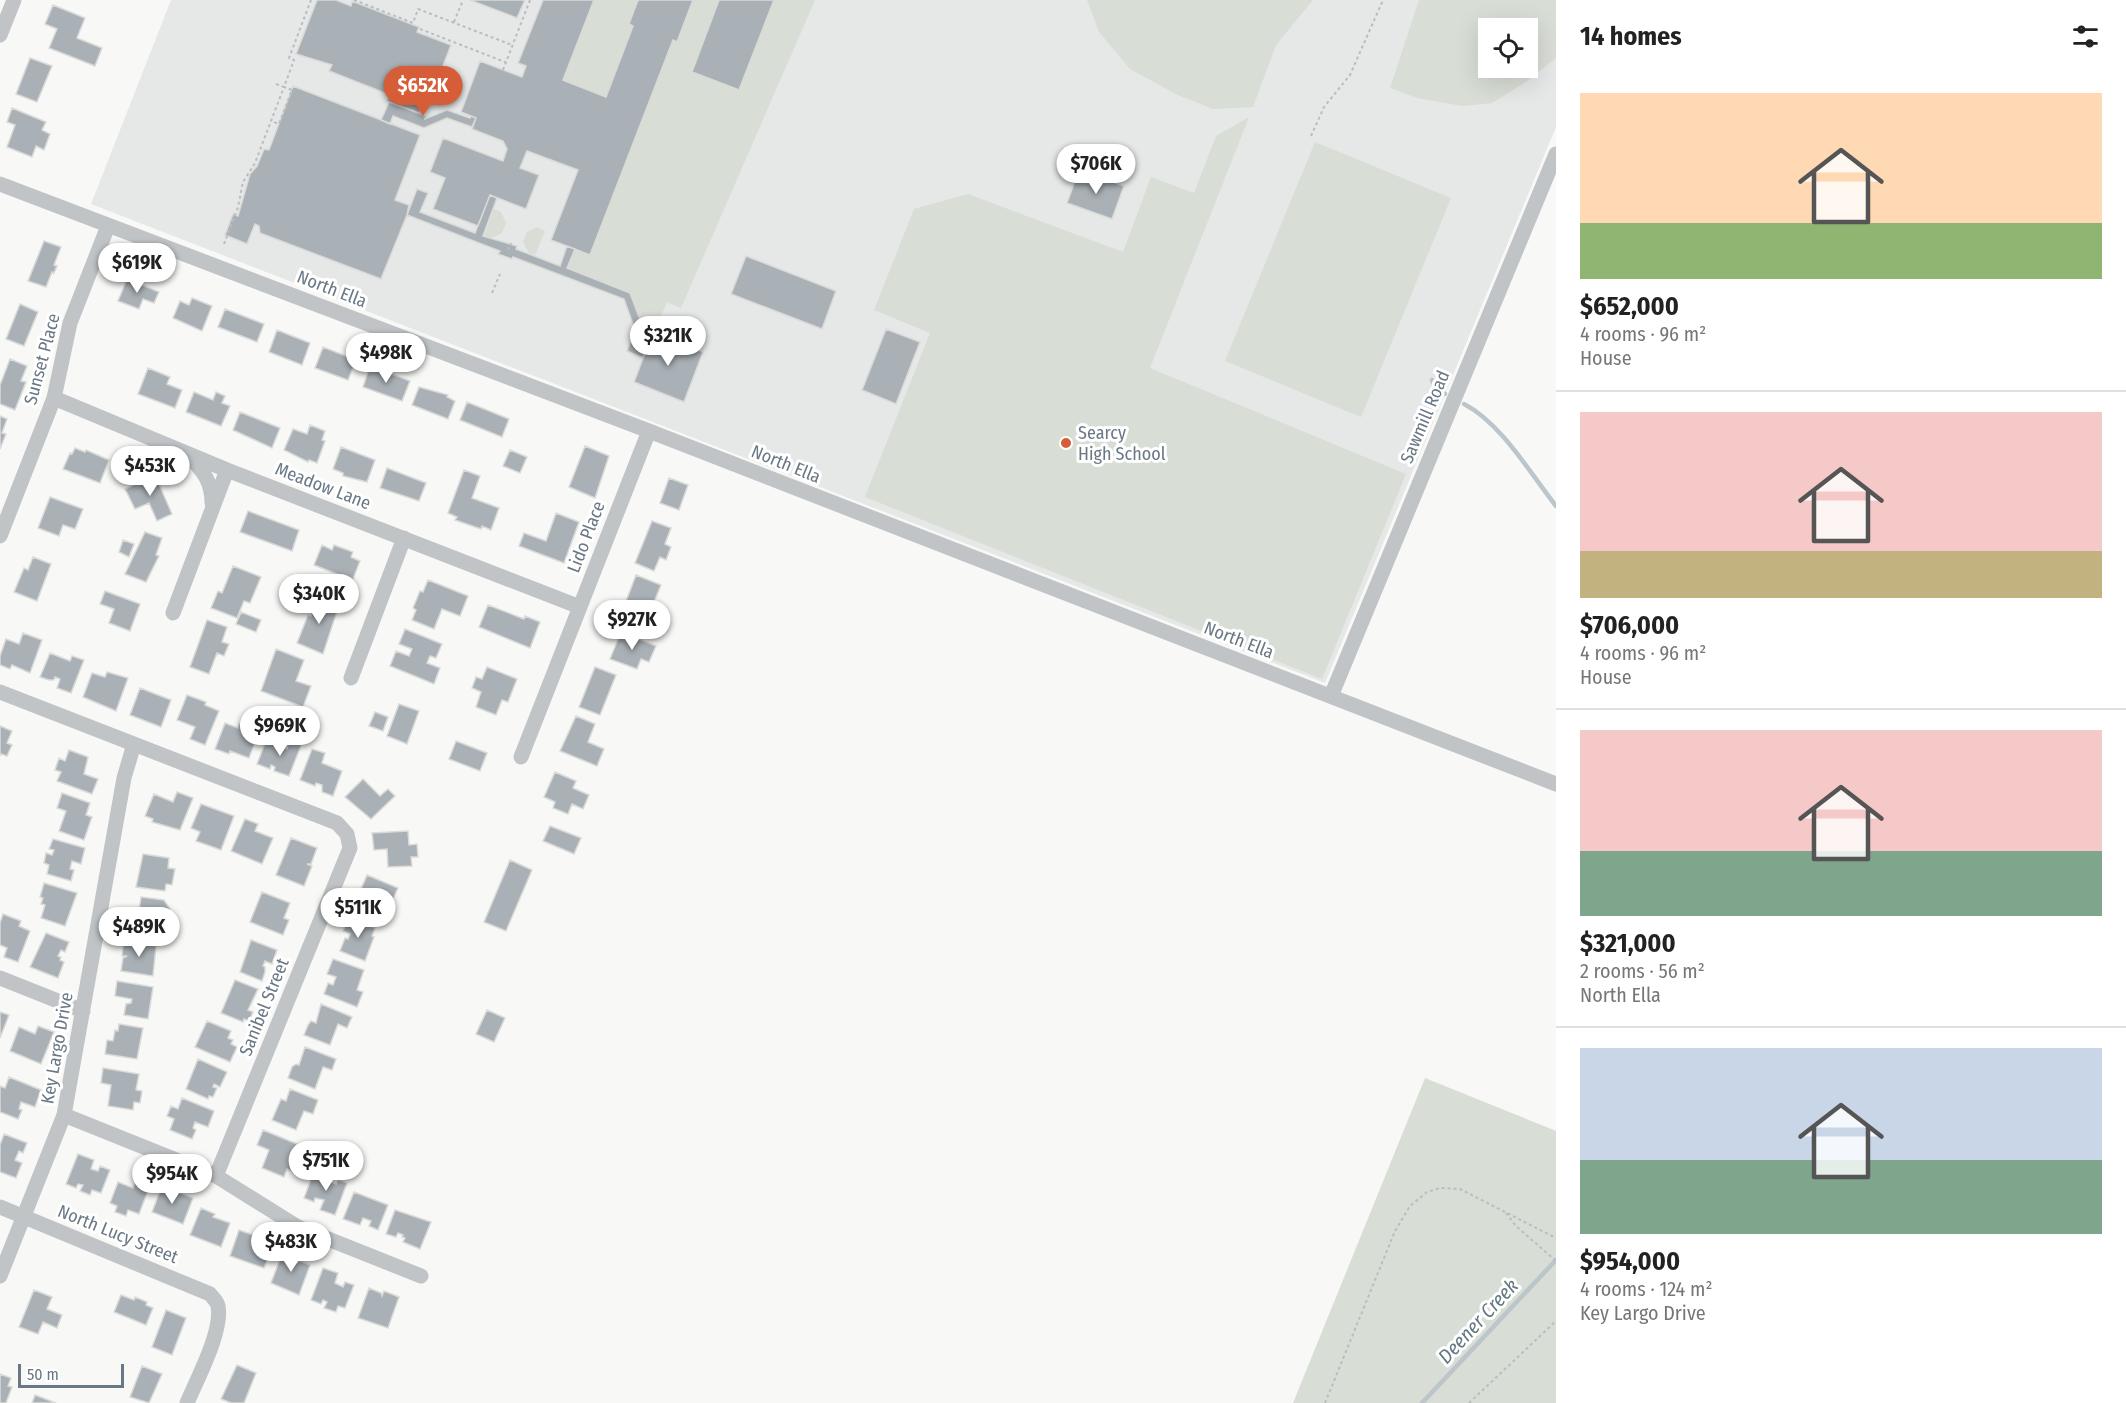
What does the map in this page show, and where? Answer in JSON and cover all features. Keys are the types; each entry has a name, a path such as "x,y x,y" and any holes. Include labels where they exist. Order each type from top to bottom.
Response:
{"street":[{"path":"0,35 14,0"},
{"name":"Sawmill Road","path":"1331,696 1556,154"},
{"name":"North Ella","path":"0,184 649,431 1556,784"},
{"name":"Sunset Place","path":"0,536 54,398 70,323 108,226"},
{"name":"Meadow Lane","path":"54,398 184,453 580,607"},
{"name":"Lido Place","path":"521,758 649,431"},
{"path":"184,453 208,478 212,492 212,509"},
{"path":"173,613 227,470"},
{"path":"351,678 404,537"},
{"name":"Sanibel Street","path":"0,692 337,823 347,834 350,848 216,1176"},
{"name":"Key Largo Drive","path":"134,744 124,777 64,1115 216,1176 298,1227 421,1276"},
{"path":"0,978 83,1011"},
{"path":"0,1276 64,1115"},
{"name":"North Lucy Street","path":"0,1207 201,1288 210,1294 218,1303 219,1318 187,1403"}],"path":[{"path":"224,244 238,207 243,182 255,163 294,60 289,58 311,0"},
{"path":"354,0 413,23 418,9 512,45"},
{"path":"454,22 463,0"},
{"path":"503,70 530,0"},
{"path":"1311,136 1324,107 1350,75 1383,0"},
{"path":"420,29 505,62"},
{"path":"271,121 279,124 292,90 276,84"},
{"path":"508,250 511,243"},
{"path":"492,292 500,274"},
{"path":"1325,1403 1395,1231 1410,1206 1426,1192 1440,1188 1460,1189 1556,1238"},
{"path":"1506,1213 1515,1226 1556,1261"},
{"path":"1469,1403 1556,1321"}],"shaded area":[{"name":"Searcy High School","path":"171,0 1556,0 1556,127 1325,683 91,204"},
{"path":"594,0 638,0 629,24 633,26 606,97 563,80"},
{"path":"693,0 719,0 692,72 739,90 774,0 815,0 681,308 667,302 646,349 638,346 644,330 630,293 568,268 575,249 590,254 673,40 677,42"},
{"path":"1087,0 1313,0 1276,45 1253,107 1213,109 1178,95 1130,69 1099,32"},
{"path":"1419,0 1556,0 1556,58 1538,72 1538,18 1478,18 1478,78 1531,78 1527,81 1492,103 1463,106 1417,98 1390,88"},
{"path":"1249,117 1150,368 1406,474 1322,679 865,497 930,333 874,310 914,209 968,194 1123,252 1151,177 1194,193 1216,136"},
{"path":"1315,142 1451,198 1361,417 1225,361"},
{"path":"494,209 501,212 506,223 502,233 491,238 484,236"},
{"path":"537,227 545,231 535,255 529,253 523,242 527,232"},
{"path":"1425,1078 1556,1131 1556,1403 1293,1403"}],"building":[{"path":"317,0 336,0 351,6 352,1 419,27 417,32 451,45 428,105 423,103 419,113 387,101 390,95 329,71 332,65 296,54"},
{"path":"470,0 525,0 517,18"},
{"path":"543,0 594,0 563,80 606,97 633,26 629,24 638,0 693,0 677,42 673,40 590,255 551,240 578,170 527,151 520,168 539,175 526,209 490,195 478,226 433,209 445,178 430,172 443,138 503,161 507,149 503,141 472,129 476,118 461,112 480,61 522,77 526,66 518,63"},
{"path":"719,0 774,0 739,90 692,72"},
{"path":"53,5 85,18 77,38 102,48 95,66 49,48 57,29 45,24"},
{"path":"30,58 52,66 37,102 16,94"},
{"path":"293,86 420,135 395,200 409,205 407,215 381,279 260,233 259,226 255,224 247,244 225,235 233,214 238,216 250,174 257,166 264,149 269,150"},
{"path":"389,102 426,116 425,119 447,110 476,118 472,127 447,118 424,128 393,116 390,124 381,120"},
{"path":"12,108 46,122 42,130 50,134 44,150 36,146 32,157 7,147 15,125 7,122"},
{"path":"1079,170 1124,186 1112,219 1067,203"},
{"path":"417,189 428,193 420,212 475,233 490,195 497,198 483,236 517,246 516,249 560,266 567,246 575,249 567,268 630,293 644,330 638,346 646,349 643,358 627,351 635,330 624,299 513,257 512,259 498,254 500,251 407,215"},
{"path":"44,241 61,247 54,265 57,266 46,287 28,281"},
{"path":"746,256 836,291 822,329 731,294"},
{"path":"127,279 159,292 154,303 143,299 139,309 118,301"},
{"path":"192,298 212,306 202,331 173,318 180,301 189,305"},
{"path":"20,304 38,312 24,346 6,339"},
{"path":"225,309 264,324 257,342 218,327"},
{"path":"886,329 920,342 896,404 862,390"},
{"path":"277,330 310,343 302,365 269,352"},
{"path":"653,332 703,352 684,402 634,382"},
{"path":"323,347 356,360 348,380 315,368"},
{"path":"10,359 27,366 21,381 26,382 15,410 0,404 0,385"},
{"path":"370,366 410,381 402,401 363,387"},
{"path":"148,368 170,377 167,384 182,390 175,408 138,394"},
{"path":"419,387 448,395 447,397 455,401 448,419 412,405"},
{"path":"194,392 213,400 216,392 225,396 222,403 230,406 221,426 186,412"},
{"path":"467,402 509,419 502,437 460,420"},
{"path":"240,412 280,428 272,448 233,430"},
{"path":"0,416 7,419 2,433 6,434 0,449"},
{"path":"310,425 325,431 322,440 325,441 317,463 309,460 308,462 284,450 293,429 307,434"},
{"path":"585,446 609,456 595,498 569,487"},
{"path":"341,447 375,460 367,482 343,476 343,473 333,469"},
{"path":"75,448 109,460 100,483 63,469 70,453 72,454"},
{"path":"510,450 527,457 520,473 503,466"},
{"path":"387,468 426,483 419,501 380,488"},
{"path":"464,470 480,476 472,498 499,508 491,530 455,520 457,517 448,513"},
{"path":"155,475 172,514 157,521 149,503 135,509 125,489"},
{"path":"669,478 688,485 679,510 660,503"},
{"path":"50,497 83,509 75,529 63,525 59,536 38,528"},
{"path":"248,511 299,530 292,551 240,532"},
{"path":"556,513 579,522 564,563 519,546 524,533 546,541"},
{"path":"652,521 671,528 665,544 671,547 666,560 660,557 654,571 635,563"},
{"path":"145,532 162,538 156,555 159,556 146,582 125,574"},
{"path":"123,540 134,544 129,557 119,552"},
{"path":"322,545 332,550 334,545 353,552 351,557 360,561 346,597 332,591 339,575 314,565"},
{"path":"33,557 51,564 37,601 14,592 24,568 28,570"},
{"path":"233,566 261,577 250,603 244,601 237,618 211,608 218,591 222,593"},
{"path":"636,575 661,585 647,619 623,609"},
{"path":"428,580 468,596 460,616 442,609 434,629 412,620 416,610 413,608 420,591 423,592"},
{"path":"105,591 140,604 130,631 109,623 114,609 100,604"},
{"path":"320,594 340,602 323,654 297,643 308,615 311,616"},
{"path":"488,605 524,619 525,616 540,622 530,648 479,627"},
{"path":"241,612 261,620 256,632 236,624"},
{"path":"207,620 227,627 222,642 229,644 224,656 217,653 209,674 190,667"},
{"path":"405,629 442,644 436,658 430,656 427,663 440,668 434,684 390,666 396,651 409,656 412,649 399,644"},
{"path":"621,632 656,646 649,662 641,659 637,669 610,659"},
{"path":"23,633 42,640 30,673 12,665 10,669 0,665 0,656 6,639 19,644"},
{"path":"276,649 304,660 296,681 311,686 303,707 261,691"},
{"path":"50,653 70,661 72,656 84,660 71,693 57,688 60,679 55,677 54,680 49,680 40,677"},
{"path":"487,667 517,679 508,702 502,700 496,715 476,707 481,692 472,688 476,677 482,679"},
{"path":"595,667 616,675 600,715 579,707"},
{"path":"107,672 128,678 116,711 83,697 92,673 105,677"},
{"path":"140,688 171,700 161,727 130,715"},
{"path":"187,695 206,702 205,705 219,711 205,745 190,739 195,727 177,720"},
{"path":"399,704 419,711 407,744 387,736"},
{"path":"375,712 388,717 383,731 369,726"},
{"path":"576,716 595,724 588,742 604,749 597,766 560,751"},
{"path":"250,722 261,726 249,758 230,751 229,754 215,749 225,723 238,728 239,724 248,727"},
{"path":"0,726 12,731 7,743 12,745 7,756 1,754 0,756"},
{"path":"290,739 302,743 289,776 274,771 275,767 271,765 270,769 257,764 266,741 287,749"},
{"path":"456,741 487,753 480,771 449,759"},
{"path":"312,749 325,753 322,763 342,771 333,796 322,792 322,785 316,783 315,786 300,780"},
{"path":"69,750 88,757 84,774 98,779 92,794 57,781 61,772 55,770 59,758 65,761"},
{"path":"555,772 576,781 573,788 589,795 583,809 572,804 568,814 553,808 555,802 544,797"},
{"path":"363,779 380,796 388,789 395,796 371,819 345,797"},
{"path":"177,792 193,798 180,830 152,822 153,819 145,816 154,794 173,802"},
{"path":"62,793 90,803 86,815 92,817 84,840 59,831 66,811 57,808"},
{"path":"201,804 234,816 221,850 196,841 200,832 191,828"},
{"path":"245,819 258,824 255,831 273,838 262,864 231,851"},
{"path":"550,826 581,838 574,854 543,841"},
{"path":"408,831 409,845 417,844 418,857 411,857 412,866 388,867 387,849 374,850 372,833"},
{"path":"291,838 317,848 311,864 307,864 312,866 304,886 276,875"},
{"path":"53,839 85,848 81,864 72,861 70,869 74,870 71,881 47,874 49,865 44,863 46,853 52,855 54,850 49,849"},
{"path":"143,854 169,858 168,868 175,869 172,885 166,884 165,891 136,887"},
{"path":"510,860 532,870 506,931 484,922"},
{"path":"367,875 398,888 393,899 385,896 377,916 354,906"},
{"path":"44,883 77,893 65,926 41,918 45,905 41,904 43,898 40,897"},
{"path":"262,892 290,903 284,918 289,920 283,935 250,922"},
{"path":"141,897 164,900 170,909 167,923 163,922 161,936 128,930 131,915 142,917 143,911 139,911"},
{"path":"3,914 21,921 19,926 30,931 18,962 4,957 7,948 0,945 0,923"},
{"path":"349,917 375,928 365,961 340,951 345,938 348,939 350,934 343,931"},
{"path":"46,933 69,942 65,952 61,950 58,956 64,962 58,978 30,967"},
{"path":"251,940 277,950 272,964 265,961 262,981 240,972"},
{"path":"124,941 156,946 153,976 121,971 123,958 127,956 122,956"},
{"path":"333,959 364,970 357,990 363,992 357,1007 324,994 328,983 333,985 336,977 327,974"},
{"path":"235,980 258,989 248,1010 253,1012 249,1021 244,1019 243,1022 221,1013"},
{"path":"117,981 153,987 148,1019 124,1015 126,1004 131,1003 132,999 115,996"},
{"path":"321,1004 352,1017 347,1028 338,1024 330,1045 304,1035 311,1021 316,1023"},
{"path":"487,1010 505,1018 494,1042 476,1034"},
{"path":"0,1012 9,1015 0,1038"},
{"path":"207,1021 231,1031 228,1038 233,1040 231,1044 237,1047 230,1062 195,1047"},
{"path":"119,1024 143,1028 137,1059 105,1054 107,1040 113,1041"},
{"path":"38,1026 54,1032 41,1064 10,1051 19,1027 35,1034"},
{"path":"305,1047 336,1059 332,1070 323,1067 315,1089 288,1078 292,1067 299,1065"},
{"path":"198,1059 227,1072 220,1087 214,1084 213,1087 217,1088 213,1097 209,1096 208,1099 186,1089"},
{"path":"103,1068 139,1074 136,1090 142,1091 140,1103 134,1102 133,1110 108,1106 111,1085 101,1083"},
{"path":"9,1077 41,1090 35,1107 21,1102 19,1109 22,1110 18,1119 0,1112 0,1086 5,1088"},
{"path":"290,1089 318,1100 313,1114 304,1111 296,1130 272,1120 281,1099 286,1101"},
{"path":"182,1098 214,1111 208,1127 195,1122 193,1128 196,1130 192,1139 170,1130 174,1119 167,1116 171,1106 178,1109"},
{"path":"263,1130 297,1144 291,1158 298,1160 293,1172 287,1169 284,1177 262,1168 269,1150 257,1145"},
{"path":"4,1134 27,1143 23,1153 19,1151 15,1160 22,1163 16,1178 0,1172 0,1145"},
{"path":"78,1154 94,1160 91,1169 98,1171 100,1166 110,1170 101,1193 92,1190 90,1195 80,1191 83,1185 78,1184 76,1188 66,1184"},
{"path":"325,1172 333,1175 331,1182 336,1184 338,1180 347,1183 335,1215 320,1210 324,1200 315,1198 314,1202 304,1198 313,1174 322,1178"},
{"path":"138,1174 152,1180 139,1214 128,1210 126,1216 115,1212 117,1206 110,1203 118,1182 133,1188"},
{"path":"162,1186 193,1198 183,1224 152,1212"},
{"path":"354,1192 388,1205 378,1230 369,1226 371,1221 363,1218 360,1225 343,1219"},
{"path":"201,1208 215,1214 213,1217 230,1223 221,1247 190,1235"},
{"path":"395,1210 431,1222 420,1249 403,1242 405,1238 402,1237 403,1235 398,1233 396,1237 386,1234"},
{"path":"239,1230 256,1236 256,1243 262,1245 263,1241 273,1245 264,1268 230,1256"},
{"path":"283,1251 299,1257 297,1263 300,1261 310,1265 299,1295 271,1283"},
{"path":"323,1268 338,1273 335,1283 343,1287 345,1282 354,1285 345,1308 338,1306 336,1312 324,1308 327,1302 323,1300 321,1304 311,1300"},
{"path":"369,1288 381,1293 382,1296 384,1291 399,1297 388,1328 358,1318"},
{"path":"34,1290 52,1297 47,1309 62,1315 57,1328 43,1322 38,1334 19,1327"},
{"path":"121,1295 134,1300 135,1297 147,1302 146,1305 153,1308 146,1325 114,1312"},
{"path":"166,1310 186,1318 172,1355 152,1347"},
{"path":"237,1365 256,1373 244,1403 231,1403 221,1399"},
{"path":"142,1366 162,1374 149,1403 130,1397"},
{"path":"0,1374 11,1378 8,1386 12,1387 6,1403 0,1403"},
{"path":"35,1395 56,1403 32,1403"}],"waterway":[{"path":"1432,380 1436,389 1445,394"},
{"path":"1464,404 1478,412 1503,436 1556,506"},
{"name":"Deener Creek","path":"1422,1403 1556,1260"}],"place":[{"name":"Searcy High School","path":"1066,443"}]}
